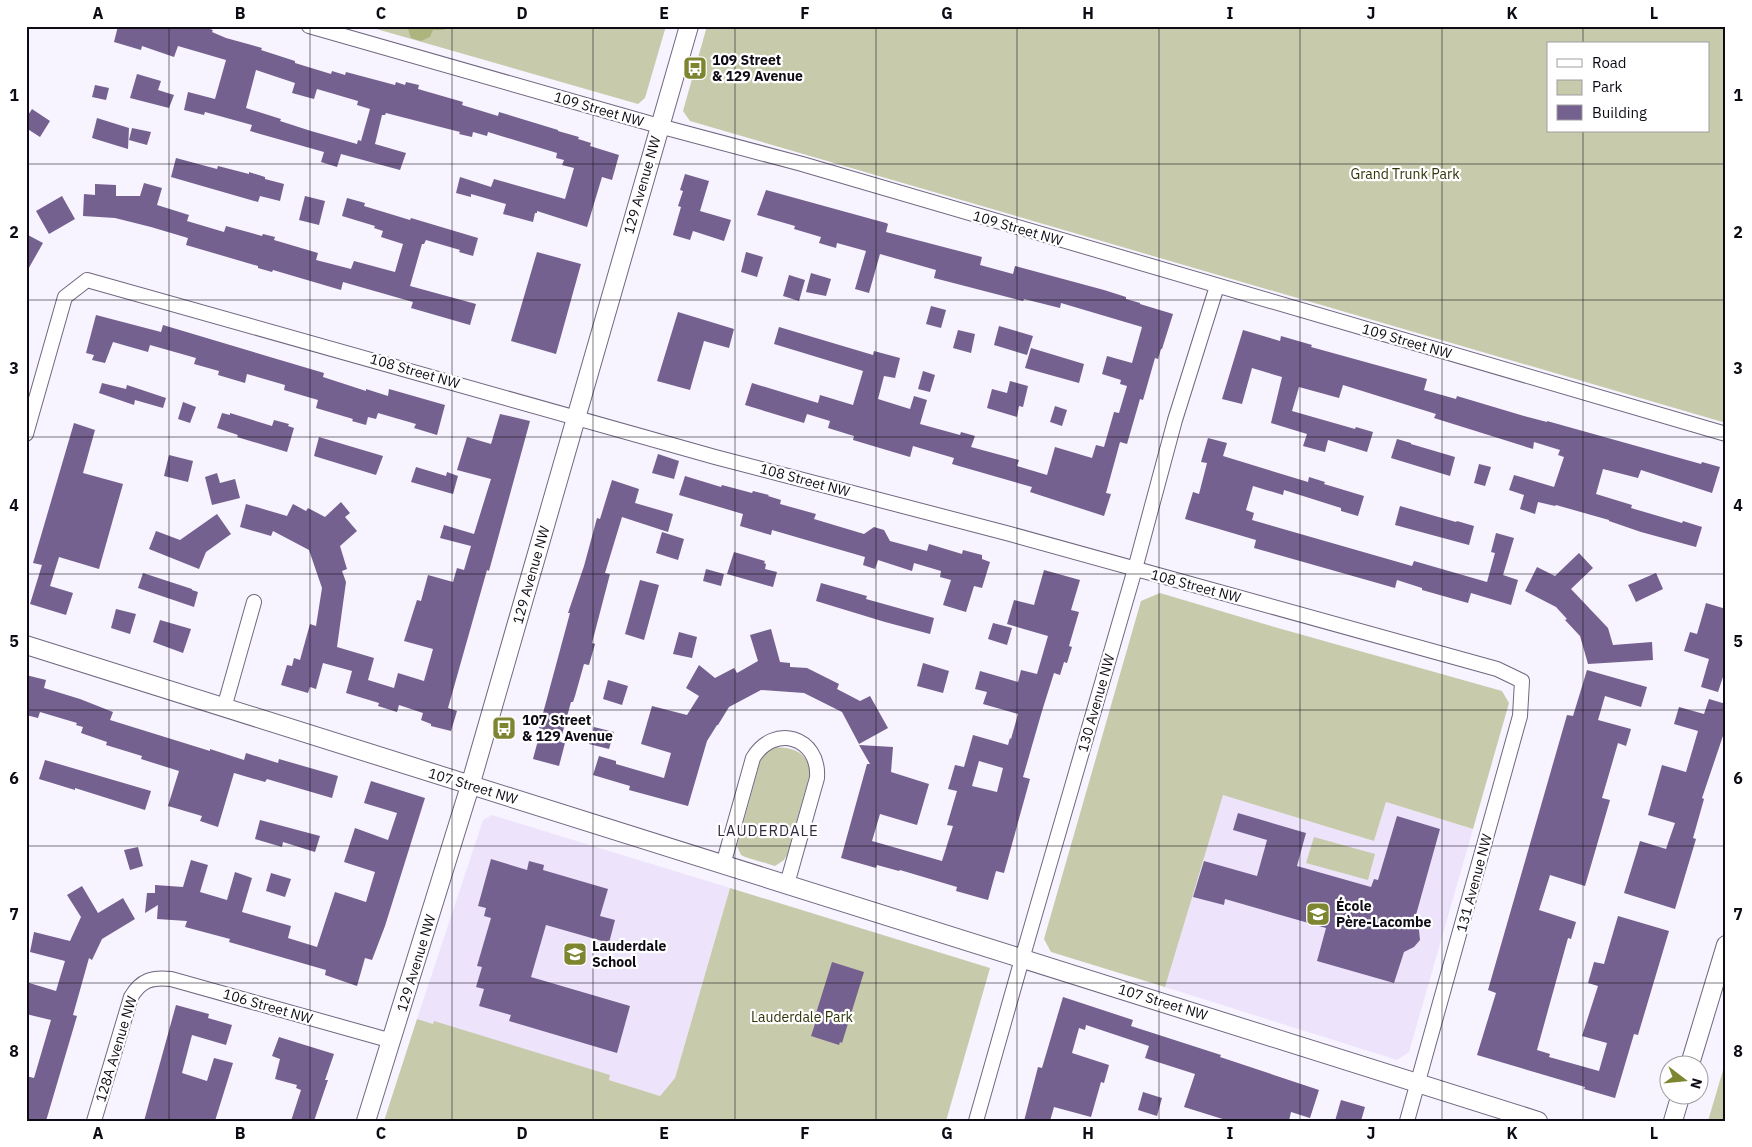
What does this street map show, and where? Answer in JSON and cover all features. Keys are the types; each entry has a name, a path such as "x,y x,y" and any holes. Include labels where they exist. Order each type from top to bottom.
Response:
{"street":[{"name":"109 Street NW","path":"308,26 659,126 802,164 1726,434"},
{"name":"129 Avenue NW","path":"366,1121 470,786 689,26"},
{"name":"108 Street NW","path":"26,434 65,297 87,280 577,416 715,457 1010,534 1497,669 1522,681"},
{"name":"130 Avenue NW","path":"976,1121 1135,569 1175,420 1217,286"},
{"path":"224,708 254,602"},
{"name":"107 Street NW","path":"26,645 1538,1121"},
{"name":"131 Avenue NW","path":"1407,1121 1419,1084 1520,716 1522,681"},
{"path":"723,864 753,758 757,751 770,741 787,738 795,740 808,748 818,770 787,884"},
{"path":"1693,1054 1726,945"},
{"name":"106 Street NW","path":"144,981 171,978 392,1041"},
{"name":"128A Avenue NW","path":"94,1121 127,1005 136,988 144,981"},
{"path":"1673,1121 1678,1104"}],"shaded area":[{"name":"École Père-Lacombe","path":"1223,794 1374,841 1386,802 1473,829 1409,1052 1397,1060 1165,987"},
{"name":"Lauderdale School","path":"492,815 730,888 675,1078 660,1096 417,1019 483,820"}],"green space":[{"path":"366,26 666,26 645,98 638,104"},
{"path":"407,26 448,26 444,30 433,30 430,37 421,41 411,38"},
{"name":"Grand Trunk Park","path":"707,26 1726,26 1726,423 690,121 683,111"},
{"path":"1160,593 1502,691 1509,703 1473,829 1386,802 1374,841 1223,795 1165,987 1051,952 1044,939 1141,601"},
{"path":"775,747 788,748 798,752 806,759 811,770 787,855 784,860 775,866 741,855 737,846 761,758 764,753"},
{"path":"1314,837 1375,854 1368,880 1306,863"},
{"name":"Lauderdale Park","path":"730,888 990,968 946,1121 384,1121 417,1019 433,1024 434,1021 610,1075 609,1080 660,1096 675,1078"},
{"path":"1726,1060 1726,1121 1708,1121"}],"building":[{"path":"118,26 201,26 213,30 212,32 226,38 262,48 261,50 295,61 295,63 331,74 332,71 345,75 346,72 395,85 396,82 405,85 406,82 419,85 418,89 463,102 462,105 498,116 499,112 558,130 591,143 590,146 619,155 612,180 602,177 587,227 537,211 533,222 503,214 506,204 471,194 471,197 456,193 460,177 491,187 494,179 565,199 574,168 562,165 564,160 556,158 557,153 488,132 487,136 473,132 472,137 459,134 460,132 386,113 382,115 375,144 406,153 400,170 341,154 337,167 321,162 324,152 250,131 252,125 205,112 204,115 184,110 188,92 215,99 226,60 178,46 174,57 142,46 141,50 114,42","holes":["256,70 295,83 292,93 314,99 317,89 358,101 357,105 370,109 361,141 358,140 357,144 311,131 246,108"]},
{"path":"137,74 161,81 158,90 174,95 169,108 130,98"},
{"path":"95,85 109,88 106,100 92,97"},
{"path":"32,109 50,121 40,137 26,128 26,118"},
{"path":"97,118 129,128 128,149 92,138"},
{"path":"132,128 151,132 147,145 129,140"},
{"path":"176,158 217,169 218,166 249,174 249,172 284,184 280,201 260,196 258,202 171,177"},
{"path":"685,174 709,181 700,211 731,220 724,241 693,231 690,240 673,235 681,207 678,206 683,191 680,190"},
{"path":"144,183 162,188 157,205 189,215 187,221 224,232 226,226 262,236 263,234 275,237 274,240 318,253 316,260 351,269 354,261 395,272 403,244 381,237 383,231 374,228 375,226 342,216 347,198 365,203 364,206 478,238 473,256 426,240 422,244 410,286 476,304 470,325 411,308 413,302 343,282 341,290 273,270 272,272 258,268 258,266 186,245 188,238 151,227 115,218 83,216 84,194 95,195 95,184 116,185 116,196 140,196"},
{"path":"766,190 886,223 888,224 886,232 982,257 980,265 1013,274 1015,266 1104,290 1173,314 1158,359 1155,358 1143,400 1140,399 1127,444 1120,442 1106,493 1111,494 1104,516 1030,492 1032,487 952,464 954,458 913,446 910,457 853,440 854,436 828,428 830,421 807,414 804,423 745,405 752,383 818,403 820,395 853,405 863,371 774,344 779,327 873,355 874,351 900,358 895,378 884,376 878,399 910,409 914,396 927,400 920,424 960,435 961,432 975,436 971,447 1019,460 1017,466 1047,475 1055,447 1092,458 1096,445 1104,447 1114,412 1119,413 1127,386 1120,384 1121,380 1102,374 1107,356 1132,363 1142,327 1061,303 1060,308 1024,299 1023,301 934,278 936,270 880,254 869,293 855,289 866,251 837,243 836,248 819,243 821,237 794,229 795,226 757,215"},
{"path":"62,196 75,219 49,234 36,211"},
{"path":"305,196 325,201 319,225 299,220"},
{"path":"26,234 43,243 26,273"},
{"path":"537,252 581,264 556,354 511,341"},
{"path":"746,252 763,257 757,277 741,272"},
{"path":"811,273 831,279 826,296 806,292"},
{"path":"789,275 805,280 799,301 783,296"},
{"path":"931,306 946,310 941,328 926,324"},
{"path":"678,312 734,329 729,348 704,341 690,390 657,381"},
{"path":"96,315 161,332 163,325 324,373 323,377 366,391 366,389 388,396 389,389 445,405 437,435 414,428 416,424 378,413 376,419 368,417 366,425 352,421 353,419 316,408 318,400 284,390 285,385 247,374 245,383 218,375 219,371 194,364 196,358 150,345 148,352 113,342 105,363 92,360 94,355 86,353"},
{"path":"999,326 1033,336 1027,355 994,345"},
{"path":"958,330 975,334 971,353 953,348"},
{"path":"1243,330 1280,341 1281,336 1312,345 1311,347 1427,379 1424,390 1456,399 1457,396 1701,464 1702,462 1720,467 1712,493 1641,470 1638,478 1603,469 1596,494 1632,505 1631,508 1702,527 1696,547 1556,505 1538,502 1535,514 1520,509 1524,495 1509,490 1514,475 1554,487 1564,457 1558,455 1560,450 1534,442 1533,449 1434,418 1436,414 1343,385 1339,398 1299,387 1292,411 1355,429 1356,427 1373,432 1367,452 1328,440 1325,452 1303,446 1307,434 1271,423 1282,377 1252,368 1242,404 1222,399"},
{"path":"1031,348 1084,364 1079,383 1025,368"},
{"path":"923,371 935,375 930,392 918,389"},
{"path":"1010,381 1028,386 1023,407 1019,406 1017,417 987,408 992,389 1007,393"},
{"path":"102,383 126,389 127,385 166,398 163,408 135,400 134,405 99,393"},
{"path":"183,402 196,407 190,423 178,419"},
{"path":"1055,406 1067,410 1062,426 1050,422"},
{"path":"222,413 230,415 230,413 272,426 274,420 289,424 288,426 294,428 287,452 237,437 238,435 217,428"},
{"path":"500,414 530,421 489,571 487,570 448,708 457,711 451,731 431,726 431,724 421,720 423,713 399,705 397,712 378,706 379,703 346,693 352,671 323,663 316,689 310,687 308,693 281,685 287,665 292,666 294,658 300,660 310,624 316,626 322,588 309,550 273,531 271,536 240,527 246,504 287,516 293,504 306,511 308,508 325,517 341,502 350,513 345,517 357,531 340,546 347,569 342,571 346,582 337,647 374,658 368,680 394,688 398,673 424,681 433,649 404,641 417,600 421,601 428,575 453,582 457,568 464,570 471,546 440,538 444,525 474,534 491,479 457,470 467,437 491,444"},
{"path":"74,423 95,430 83,473 123,484 99,569 59,557 50,586 73,593 66,615 30,604 42,565 33,563"},
{"path":"319,437 383,456 376,475 314,456"},
{"path":"1208,438 1227,443 1223,456 1308,482 1309,477 1325,482 1324,484 1364,496 1358,516 1341,511 1341,508 1284,490 1283,495 1253,486 1246,510 1254,513 1252,520 1412,566 1414,561 1487,582 1495,553 1491,552 1496,533 1514,538 1503,575 1518,580 1511,605 1471,593 1468,603 1422,590 1422,588 1397,580 1395,588 1254,548 1256,540 1185,519 1193,492 1199,494 1207,463 1201,462"},
{"path":"1397,439 1455,457 1450,476 1391,458"},
{"path":"658,454 679,461 674,479 652,473"},
{"path":"169,455 193,461 188,482 164,476"},
{"path":"1479,464 1491,467 1485,486 1474,483"},
{"path":"416,467 446,476 447,472 458,476 453,494 411,482"},
{"path":"217,473 220,483 235,479 240,498 212,505 205,477"},
{"path":"685,476 721,487 722,485 752,493 753,491 769,495 781,500 780,504 816,514 814,519 864,534 874,527 884,530 890,541 927,551 929,544 962,554 963,550 982,555 982,559 990,562 982,588 974,586 966,612 943,605 951,580 940,577 941,571 914,563 912,571 878,560 875,569 863,565 865,557 772,530 771,535 740,526 743,514 679,495"},
{"path":"612,480 639,489 635,503 673,514 668,532 622,517 605,573 610,574 592,643 595,644 589,665 584,664 573,702 571,702 560,742 565,743 559,766 533,759 541,729 539,728 570,613 568,613 584,566 597,518 600,519"},
{"path":"1400,506 1474,526 1469,545 1395,525"},
{"path":"217,514 231,534 206,552 199,569 149,549 156,531 180,540"},
{"path":"662,532 684,539 678,560 656,553"},
{"path":"734,552 765,561 765,569 777,572 773,587 727,574"},
{"path":"1579,553 1593,568 1571,589 1608,628 1613,645 1652,642 1653,660 1588,664 1580,636 1565,620 1567,619 1556,607 1525,591 1537,567 1555,576"},
{"path":"706,569 724,574 721,586 703,581"},
{"path":"1044,570 1080,580 1071,610 1079,612 1069,646 1072,647 1067,663 1064,662 1060,675 1054,673 1023,777 1030,779 1004,873 996,871 988,900 956,891 957,887 900,870 877,865 876,868 841,858 867,764 870,764 859,745 893,747 891,772 929,784 917,825 880,814 872,841 942,861 953,826 947,825 957,791 948,789 955,765 964,767 973,735 1008,745 1018,714 983,704 987,692 975,689 980,671 1018,682 1021,670 1037,674 1048,636 1007,624 1014,600 1034,605","holes":["979,761 1003,768 997,792 972,786"]},
{"path":"143,573 198,592 194,607 138,588"},
{"path":"1656,573 1663,589 1636,602 1628,585"},
{"path":"640,580 659,585 644,640 625,634"},
{"path":"821,583 867,596 866,599 934,618 930,634 816,601"},
{"path":"1706,603 1726,609 1726,668 1718,692 1701,687 1709,659 1684,651 1690,632 1697,634"},
{"path":"116,609 136,614 130,634 111,628"},
{"path":"160,620 191,629 183,653 153,642"},
{"path":"993,623 1012,628 1007,645 988,639"},
{"path":"771,629 780,662 790,663 790,667 807,668 839,684 837,689 860,701 870,696 888,728 859,744 842,712 804,693 761,690 729,707 717,725 707,741 688,806 629,790 630,786 593,775 599,756 616,761 616,764 664,778 671,753 641,744 652,706 687,715 699,696 686,688 699,665 715,678 734,668 737,673 758,661 750,635"},
{"path":"679,632 697,637 692,658 673,654"},
{"path":"923,663 949,671 943,693 917,686"},
{"path":"1587,670 1647,687 1641,707 1605,696 1598,720 1631,729 1626,746 1618,743 1602,798 1610,800 1585,886 1550,875 1539,910 1576,922 1571,939 1568,938 1537,1050 1550,1054 1549,1057 1599,1071 1607,1043 1582,1036 1598,986 1588,983 1594,962 1604,964 1618,916 1669,931 1638,1035 1634,1034 1615,1098 1584,1089 1585,1087 1477,1055 1496,993 1488,990 1567,715 1573,716"},
{"path":"26,675 46,680 44,688 113,712 110,720 244,760 246,753 278,763 279,759 338,776 332,798 267,779 265,782 234,773 218,827 200,821 202,816 168,806 179,771 141,759 142,756 106,745 107,742 81,733 83,727 76,725 77,723 40,712 38,718 26,715"},
{"path":"608,680 628,686 622,705 603,699"},
{"path":"1709,699 1726,704 1726,727 1702,798 1704,799 1693,838 1696,839 1675,909 1624,893 1640,841 1666,849 1675,823 1648,815 1662,765 1686,772 1698,731 1674,724 1679,707 1704,714"},
{"path":"594,727 614,732 609,749 589,744"},
{"path":"45,760 151,791 145,810 39,779"},
{"path":"371,781 425,798 385,926 372,960 365,958 357,986 325,975 326,970 229,942 230,939 185,927 187,921 157,919 158,905 145,913 147,893 155,893 155,885 183,887 191,860 208,865 200,892 227,900 235,872 252,878 242,912 291,926 288,938 317,947 335,892 366,902 375,872 344,862 355,828 388,840 397,813 364,803"},
{"path":"1238,813 1306,833 1297,866 1371,887 1374,879 1378,880 1397,816 1440,829 1414,922 1419,930 1420,940 1414,947 1404,952 1394,983 1317,961 1326,928 1225,899 1224,905 1193,897 1204,861 1257,876 1267,840 1233,830"},
{"path":"260,820 320,836 315,852 283,842 282,847 255,839"},
{"path":"138,847 143,866 130,870 124,850"},
{"path":"491,859 527,870 529,861 544,865 543,870 608,889 600,916 615,920 609,943 546,925 531,977 630,1006 617,1053 509,1021 511,1015 479,1006 484,989 476,987 482,967 477,966 491,918 484,916 486,908 478,906"},
{"path":"271,873 291,879 285,897 266,891"},
{"path":"82,886 98,913 123,898 135,919 102,939 92,960 89,958 73,1015 77,1016 46,1121 26,1121 26,1076 34,1078 51,1020 26,1014 26,982 56,991 65,961 30,952 34,932 70,941 81,917 67,895"},
{"path":"832,962 864,972 842,1043 840,1042 839,1045 811,1036 815,1024 813,1023"},
{"path":"1063,997 1133,1020 1131,1026 1221,1055 1220,1057 1319,1090 1310,1118 1291,1112 1289,1121 1229,1121 1184,1107 1195,1074 1145,1058 1149,1046 1086,1025 1085,1030 1079,1028 1072,1053 1109,1065 1104,1083 1101,1082 1091,1117 1054,1107 1050,1121 1024,1121 1038,1067 1042,1068"},
{"path":"176,1005 209,1014 208,1018 232,1025 226,1045 192,1035 182,1073 207,1081 214,1058 233,1063 215,1121 144,1121"},
{"path":"279,1037 334,1054 325,1080 328,1080 314,1121 291,1121 301,1090 296,1088 297,1085 275,1079 280,1059 272,1056"},
{"path":"1143,1092 1162,1098 1157,1116 1138,1110"},
{"path":"1341,1100 1365,1107 1361,1121 1335,1121"}],"place":[{"name":"109 Street & 129 Avenue","path":"695,68"},
{"name":"107 Street & 129 Avenue","path":"504,728"},
{"name":"École Père-Lacombe","path":"1318,914"},
{"name":"Lauderdale School","path":"575,954"}],"district":[{"name":"LAUDERDALE","path":"768,830"}]}
